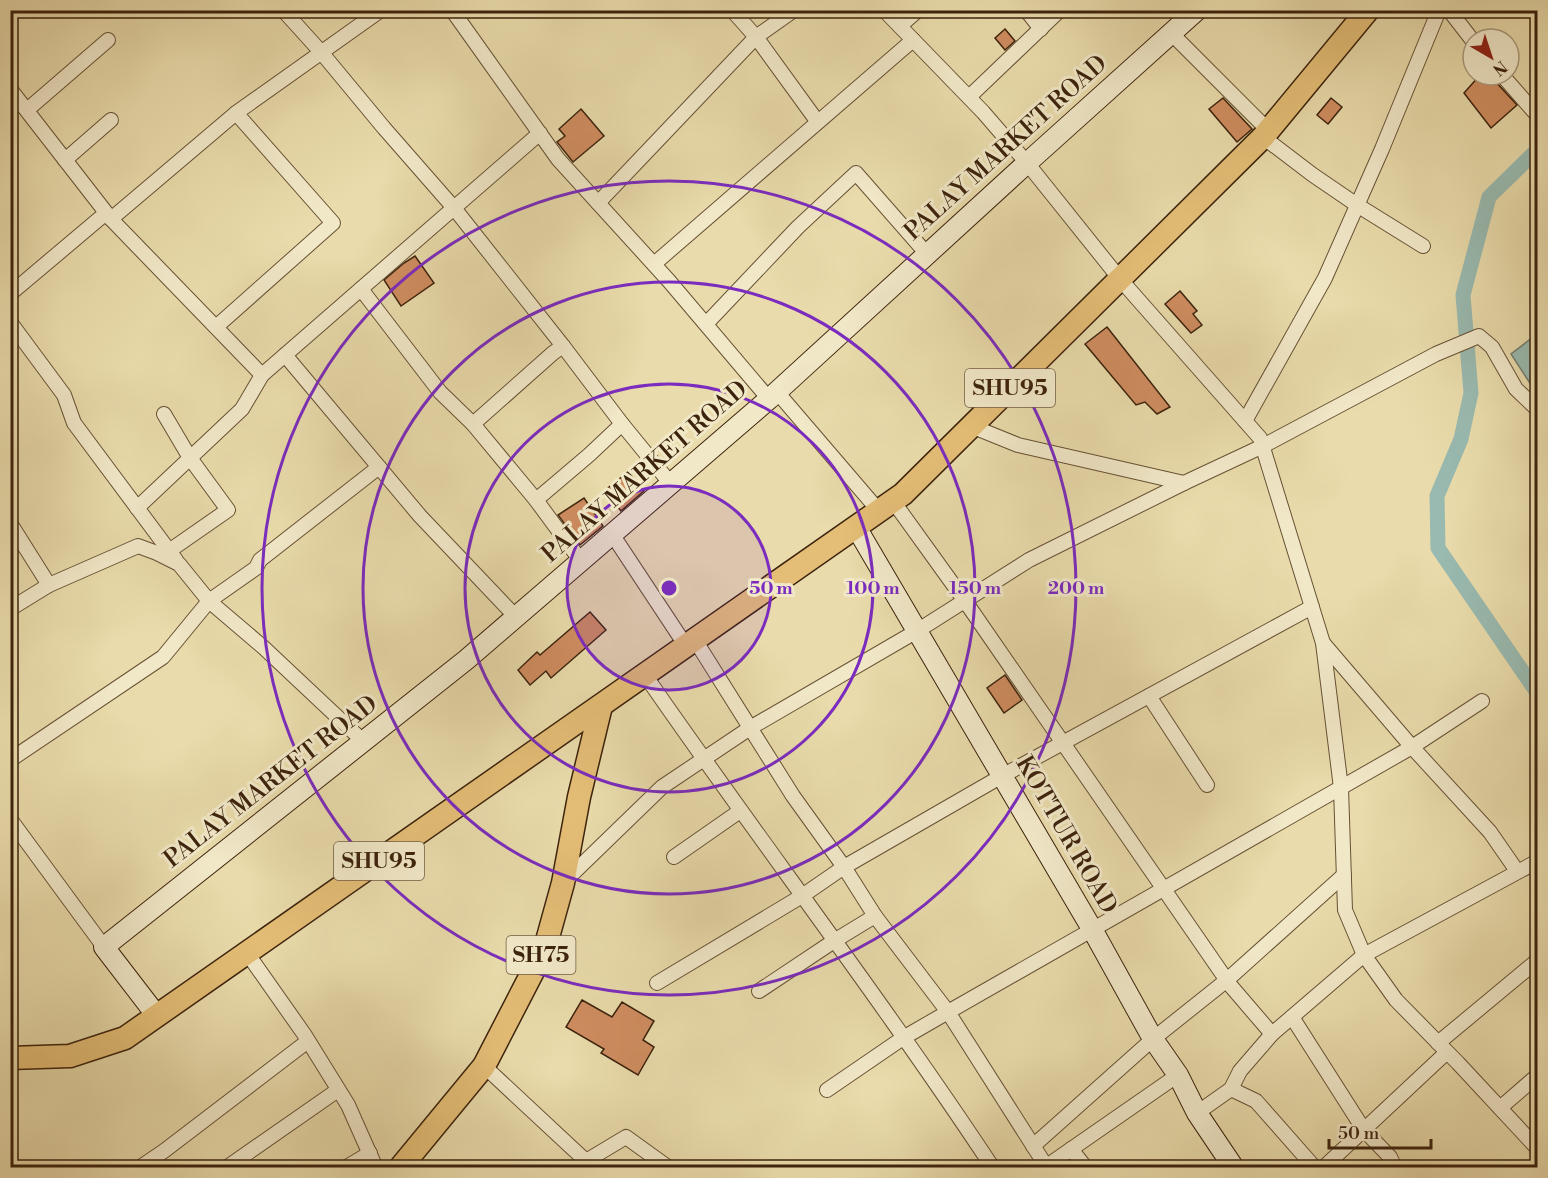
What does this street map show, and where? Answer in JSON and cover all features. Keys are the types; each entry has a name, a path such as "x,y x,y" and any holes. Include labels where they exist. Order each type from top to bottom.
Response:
{"main road":[{"name":"SHU95","path":"10,1058 70,1056 125,1038 903,494 1266,134 1368,10"},
{"name":"SH75","path":"400,1167 484,1066 545,948 563,883 579,797 600,706"}],"street":[{"path":"283,10 454,208 670,484"},
{"path":"10,294 236,113 381,10"},
{"path":"452,10 558,159 773,395 886,506 964,601 1227,980 1272,1034"},
{"path":"732,10 756,37 817,122"},
{"path":"598,203 756,37 794,10"},
{"path":"884,10 969,97 1027,163 1120,279 1260,438 1323,643 1341,788 1345,910 1364,954 1396,1000 1538,1149"},
{"path":"900,26 918,10"},
{"path":"1026,10 1041,28"},
{"path":"969,97 1060,10"},
{"name":"PALAY MARKET ROAD","path":"104,947 466,660 773,395 1197,10"},
{"path":"1245,421 1325,278 1382,149 1438,10"},
{"path":"1449,10 1462,27"},
{"path":"1172,34 1266,134 1313,175 1423,246"},
{"path":"27,110 108,40"},
{"path":"654,264 913,40"},
{"path":"1513,87 1538,116"},
{"path":"10,89 109,216 262,375"},
{"path":"216,327 333,223 236,113"},
{"path":"65,160 111,120"},
{"path":"137,508 242,409 262,375 540,133"},
{"path":"706,324 798,227 856,173 927,254"},
{"path":"361,289 440,392 472,424 537,500 581,561"},
{"path":"10,322 64,395 74,423 208,601 263,647 363,741"},
{"path":"563,883 662,787 750,728 917,631 1029,560 1263,446 1436,354 1479,336 1492,347 1516,389 1538,410"},
{"path":"472,424 553,352 563,346"},
{"path":"285,355 420,516 516,617"},
{"path":"164,414 190,458 228,510 169,551"},
{"path":"537,500 622,424"},
{"path":"971,426 1018,445 1184,483"},
{"path":"10,760 163,657 208,601 256,568 260,560 379,467"},
{"path":"10,523 49,585"},
{"name":"KOTTUR ROAD","path":"856,527 1092,930 1153,1039 1178,1075 1197,1113 1234,1167"},
{"path":"612,534 750,728 875,916 948,1012 1045,1167 1178,1075"},
{"path":"10,609 49,585 138,546 179,564"},
{"path":"657,983 802,896 844,867 1002,776 1312,607"},
{"path":"1323,643 1412,747 1490,832 1517,871"},
{"path":"645,675 993,1167"},
{"path":"1149,696 1207,785"},
{"path":"827,1090 903,1038 1412,747 1482,701"},
{"path":"674,857 741,811"},
{"path":"10,819 157,1016"},
{"path":"1197,1113 1231,1089 1240,1071 1272,1034 1364,954 1538,861"},
{"path":"1033,1146 1153,1039 1227,980 1344,875"},
{"path":"759,991 875,916"},
{"path":"247,953 308,1041 348,1105 376,1167"},
{"path":"1323,1167 1364,1130 1443,1048 1538,960"},
{"path":"1292,1017 1364,1130 1390,1157 1394,1167"},
{"path":"139,1167 164,1151 308,1041"},
{"path":"484,1066 583,1164 626,1137 669,1167"},
{"path":"1500,1108 1538,1075"},
{"path":"1231,1089 1256,1101 1315,1167"},
{"path":"226,1167 338,1090"},
{"path":"1071,1149 1086,1167"},
{"path":"345,1167 370,1153"}],"water":[{"path":"1537,334 1537,394 1511,354"}],"building":[{"path":"1005,29 1015,41 1005,50 995,38"},
{"path":"1469,87 1500,87 1517,105 1491,128 1464,93"},
{"path":"1223,98 1252,129 1237,142 1209,109"},
{"path":"1331,98 1342,107 1328,124 1317,115"},
{"path":"581,109 604,136 573,162 557,142 565,136 559,129"},
{"path":"415,256 434,283 401,306 384,280"},
{"path":"1180,291 1197,311 1193,314 1202,325 1191,333 1165,304"},
{"path":"1107,327 1170,407 1157,414 1145,402 1136,405 1085,344"},
{"path":"628,472 644,491 621,511 604,491"},
{"path":"584,498 603,526 580,545 558,515"},
{"path":"590,612 606,630 551,678 546,671 530,685 518,670 537,652 540,655"},
{"path":"1005,675 1022,700 1004,713 987,688"},
{"path":"582,1000 612,1017 622,1002 654,1021 643,1040 654,1047 638,1075 601,1053 604,1049 566,1027"}],"waterway":[{"path":"1538,149 1489,197 1463,295 1471,393 1461,439 1437,496 1438,548 1538,694"}]}
